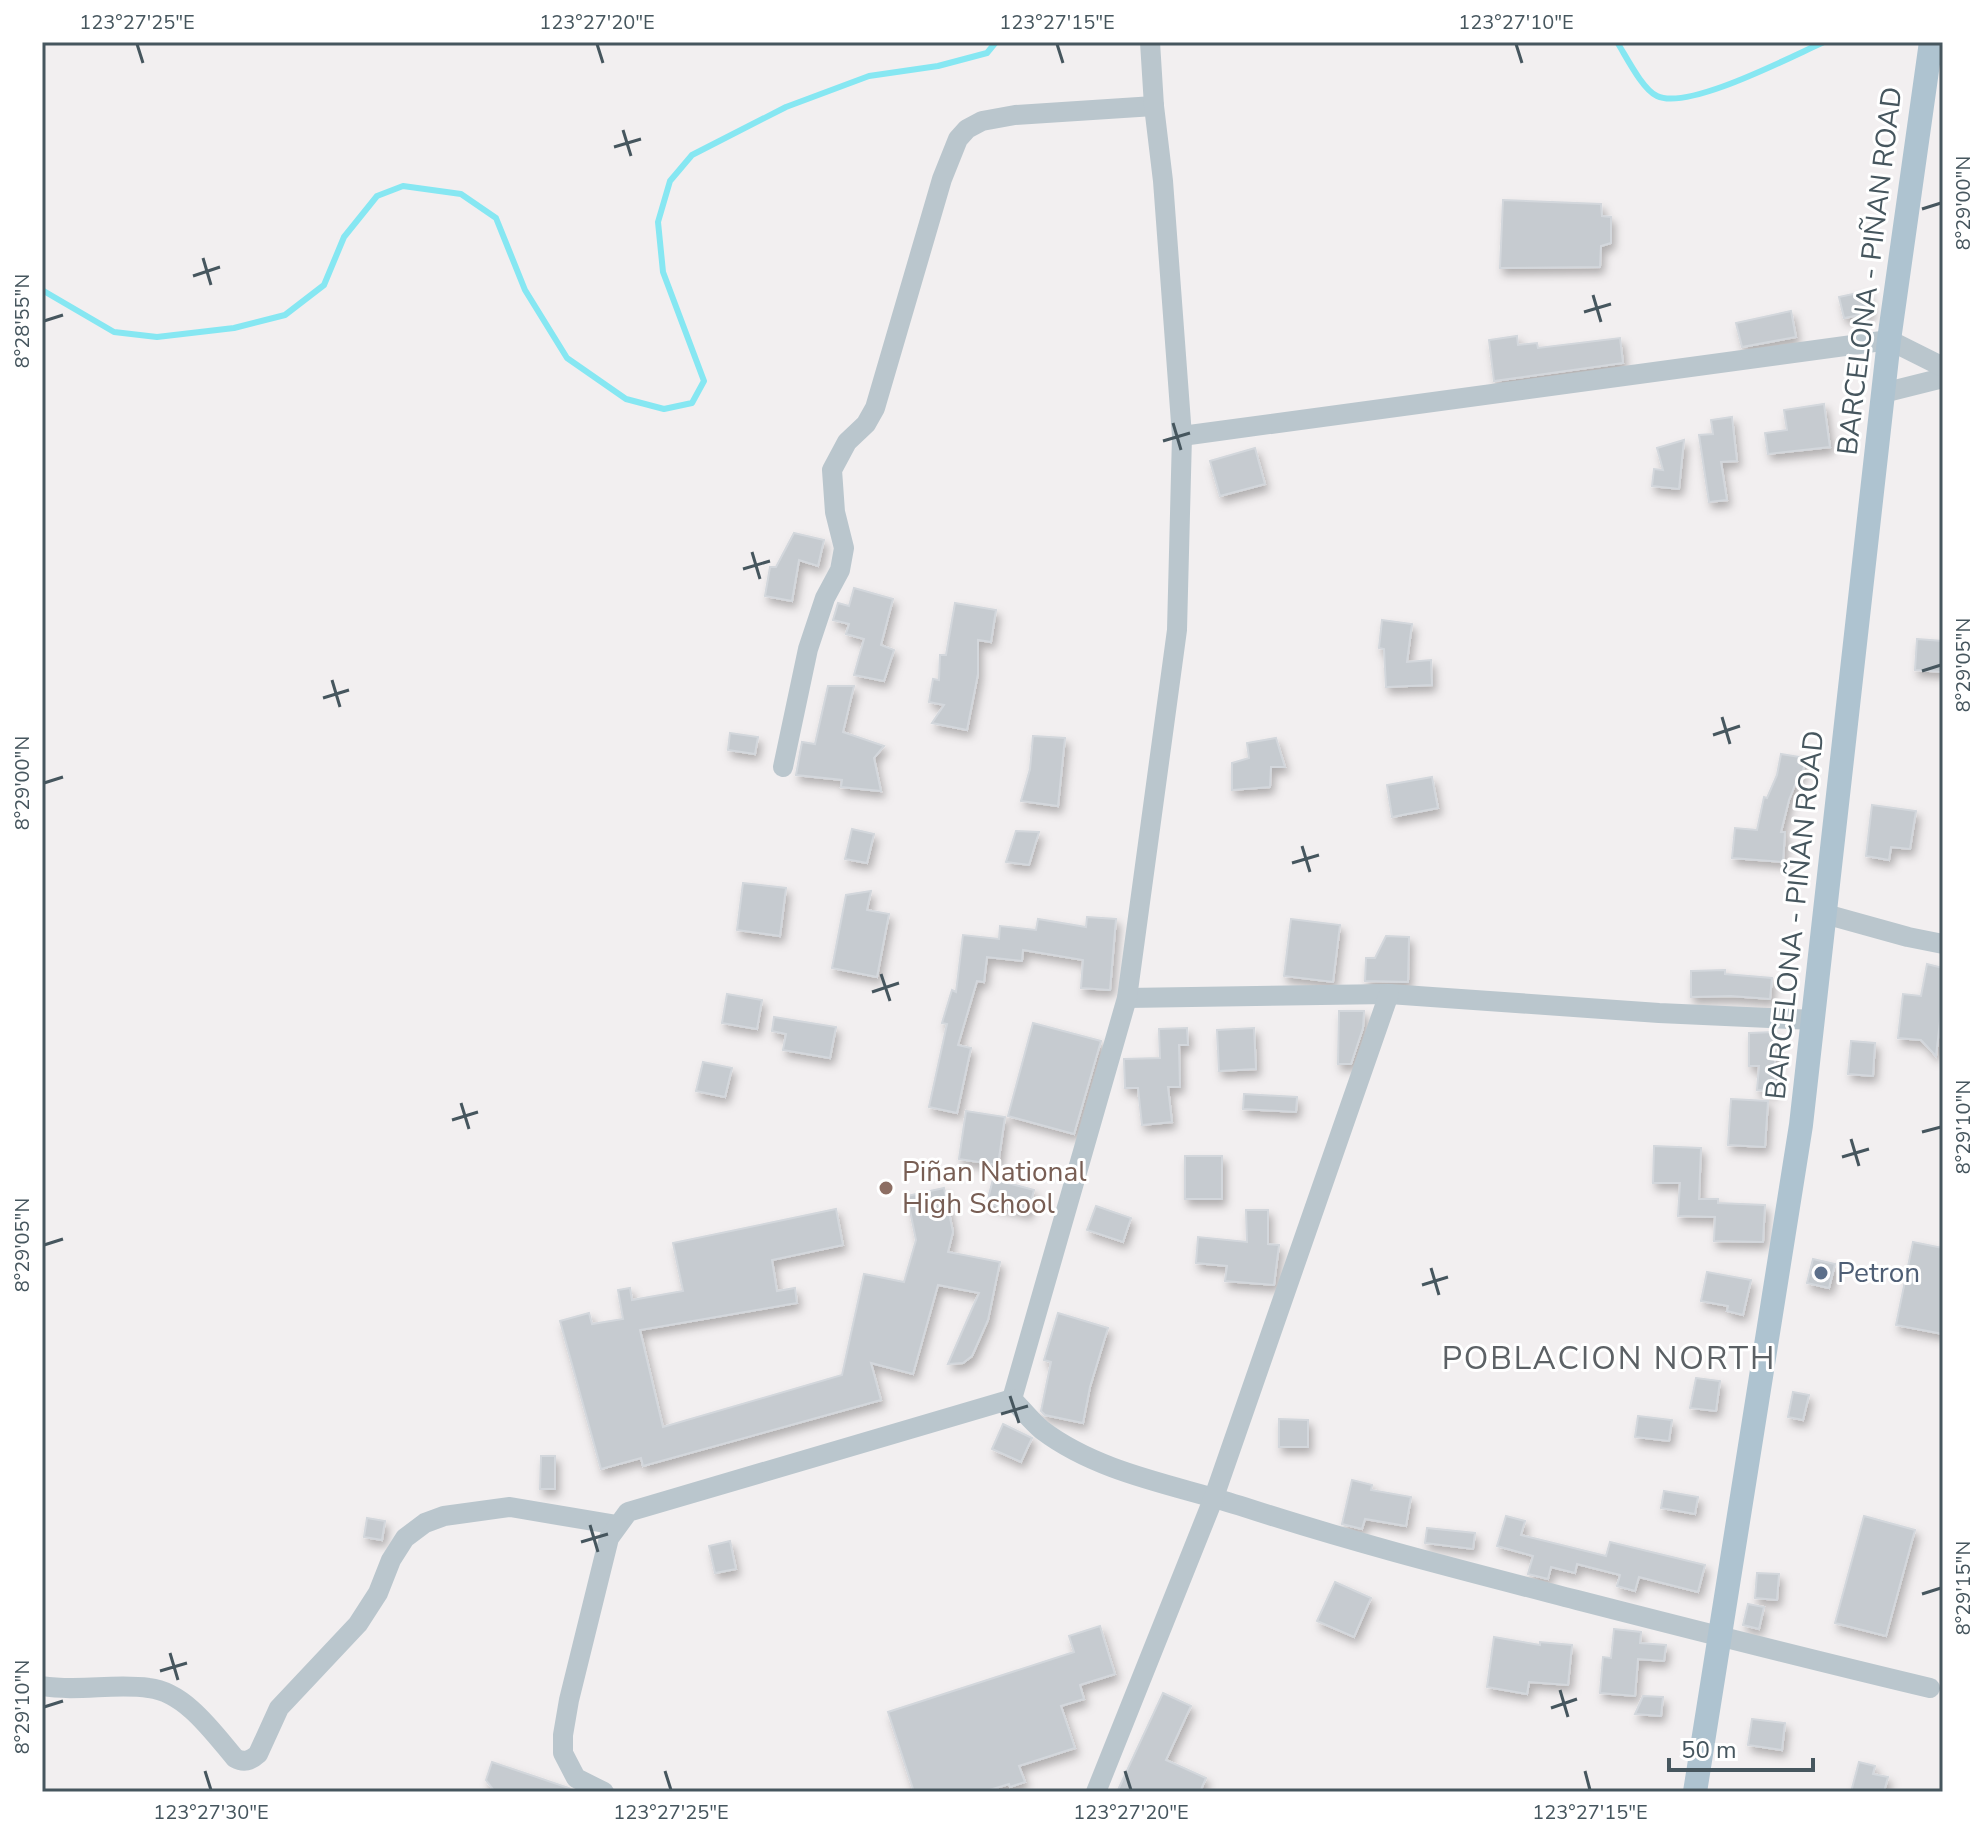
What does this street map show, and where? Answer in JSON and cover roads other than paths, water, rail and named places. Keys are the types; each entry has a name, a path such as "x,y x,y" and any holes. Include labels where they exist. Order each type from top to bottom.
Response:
{"main road":[{"name":"BARCELONA - PIÑAN ROAD","path":"1695,1792 1782,1259 1814,1020 1889,340 1931,42"}],"street":[{"path":"1012,1399 1127,998 1177,630 1182,436 1150,42"},
{"path":"783,767 808,649 825,598 840,570 844,548 835,512 832,470 847,442 866,424 875,408 942,179 958,139 967,129 982,121 1015,115 1154,106"},
{"path":"1182,436 1889,340 1943,367"},
{"path":"1883,393 1943,378"},
{"path":"1825,914 1943,944"},
{"path":"1127,998 1389,994 1659,1013 1814,1020"},
{"path":"1096,1792 1214,1497 1389,994"},
{"path":"1012,1399 1040,1429 1072,1449 1133,1475 1439,1566 1930,1688"},
{"path":"604,1792 576,1778 563,1753 563,1735 606,1553 617,1525 628,1512 1012,1399"},
{"path":"42,1686 59,1689 149,1688 169,1694 190,1708 235,1758 242,1762 252,1760 258,1754 279,1708 358,1624 378,1593 391,1560 405,1538 425,1523 444,1516 510,1507 617,1525"}],"waterway":[{"path":"42,290 114,332 157,337 234,328 285,315 324,285 344,237 377,196 403,186 461,194 496,218 525,290 567,358 626,399 664,409 692,403 704,381 663,272 658,222 670,181 692,155 786,107 869,76 938,66 987,53 996,42"},
{"path":"1617,42 1646,87 1657,96 1672,99 1692,96 1740,80 1824,42"}],"place":[{"name":"Piñan National High School","path":"886,1188"},
{"name":"Petron","path":"1821,1273"}],"district":[{"name":"POBLACION NORTH","path":"1609,1358"}]}
